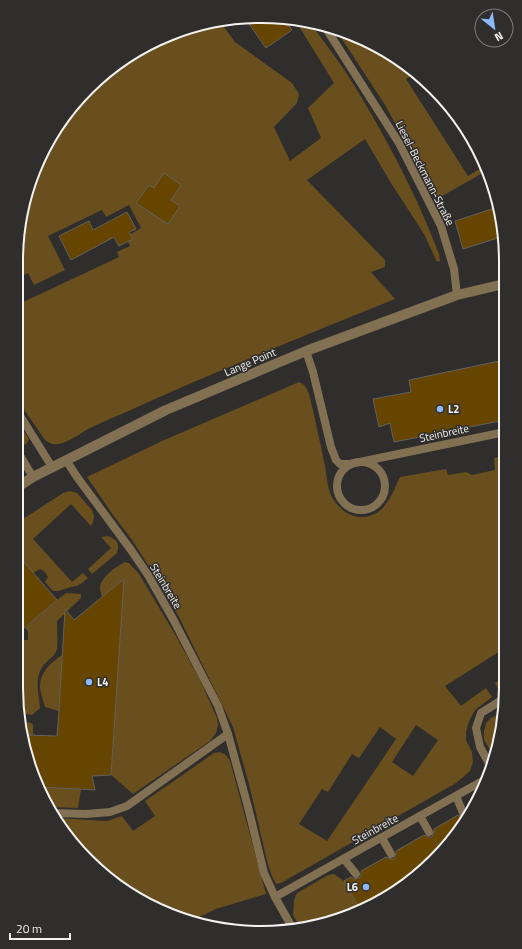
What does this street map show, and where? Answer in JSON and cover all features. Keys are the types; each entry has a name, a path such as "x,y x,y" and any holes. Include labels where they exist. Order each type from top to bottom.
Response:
{"street":[{"name":"Lange Point","path":"23,483 52,467 166,410 306,351 457,295 499,285"}],"lane":[{"name":"Liesel-Beckmann-Straße","path":"329,33 399,143 441,226 454,269 457,295"},
{"name":"Steinbreite","path":"306,351 313,372 332,447 336,460 340,464 350,464 499,433"},
{"path":"23,421 52,467"},
{"name":"Steinbreite","path":"66,460 148,575 173,619 218,706 228,734 248,807 264,874 290,924"},
{"path":"23,461 33,477"},
{"path":"358,462 374,466 380,471 385,483 384,492 381,499 376,505 366,510 349,508 343,502 338,492 337,483 340,475 345,469 358,462"},
{"path":"487,761 480,747 476,728 481,713 498,703"},
{"path":"59,813 86,814 110,812 127,806 228,734"},
{"name":"Steinbreite","path":"275,897 478,784"},
{"path":"456,796 463,813"},
{"path":"420,816 429,832"},
{"path":"382,838 391,854"},
{"path":"344,859 356,874"}],"shaded area":[{"path":"223,26 235,42 292,83 299,94 297,103 274,127 290,161 321,138 308,108 334,83 301,27 315,30 343,68 373,117 398,162 420,207 439,254 440,261 437,262 424,234 365,139 307,180 385,260 385,267 371,272 395,299 191,383 88,429 66,442 53,444 48,442 45,440 23,408 23,302 119,257 117,252 130,246 126,237 141,228 129,205 106,217 102,210 48,236 65,270 34,285 28,273 23,276 25,230 31,199 41,170 55,142 72,116 82,104 104,82 129,63 170,41 199,31"},
{"path":"341,37 380,55 411,76 406,79 468,176 480,169 482,173 437,199 385,105"},
{"path":"299,382 304,385 309,394 325,466 328,487 331,495 342,509 354,516 371,516 377,513 391,497 400,477 446,469 448,475 466,472 472,475 495,470 494,458 499,457 499,652 445,686 461,706 486,688 492,697 475,710 469,721 466,732 466,740 472,752 473,762 470,771 456,783 281,883 276,884 268,865 250,788 233,727 179,617 132,540 87,477 162,441","holes":["416,725 438,740 413,776 392,762","380,727 396,739 327,841 299,824 322,789 328,792 352,754 359,758"]},
{"path":"23,430 29,439 23,446"},
{"path":"70,491 77,493 92,510 94,516 91,526 71,504 33,539 72,582 83,573 88,578 77,586 53,591 45,582 48,577 45,572 40,569 33,573 23,561 23,519 63,493"},
{"path":"108,536 117,542 117,553 92,574 88,569 111,548 101,537"},
{"path":"125,562 129,563 139,574 176,636 200,680 217,718 218,725 216,733 210,741 133,794 111,775 123,580 102,597 100,587 106,576"},
{"path":"66,593 81,594 81,598 57,621 57,649 55,654 40,671 38,681 40,708 32,715 25,714 23,640 28,640 28,631 25,628"},
{"path":"63,654 59,711 45,707 40,682 44,672 50,664"},
{"path":"499,680 499,691 495,683"},
{"path":"497,715 491,751 484,740 484,731 486,723 491,718"},
{"path":"26,722 33,725 33,735 28,735"},
{"path":"220,752 226,755 230,761 266,894 216,909 198,918 170,908 142,894 116,877 82,845 62,818 107,821 122,816 133,831 155,816 145,801 214,753"},
{"path":"45,787 81,789 78,808 55,807"},
{"path":"334,874 344,881 358,905 323,918 298,923 293,915 294,900 297,893 328,875"}],"building":[{"path":"249,24 288,25 292,30 266,48"},
{"path":"164,173 181,185 171,200 180,206 168,224 136,203 149,185 154,188"},
{"path":"493,209 498,238 463,249 455,221"},
{"path":"127,212 136,229 129,232 133,239 119,246 114,237 71,260 59,236 89,221 93,230"},
{"name":"L2","path":"499,361 499,421 394,442 390,423 379,427 373,399 411,392 409,380"},
{"path":"23,561 57,600 23,629"},
{"name":"L4","path":"124,579 111,775 92,776 95,790 45,787 31,750 28,735 57,736 65,609 74,620"},
{"path":"458,815 461,817 450,833 418,867 393,886 358,905 344,881 351,877 354,879 359,878 361,876 361,871 386,857 394,859 396,851 424,835 432,837 434,829"}],"place":[{"name":"L2","path":"440,409"},
{"name":"L4","path":"89,682"},
{"name":"L6","path":"366,887"}]}
